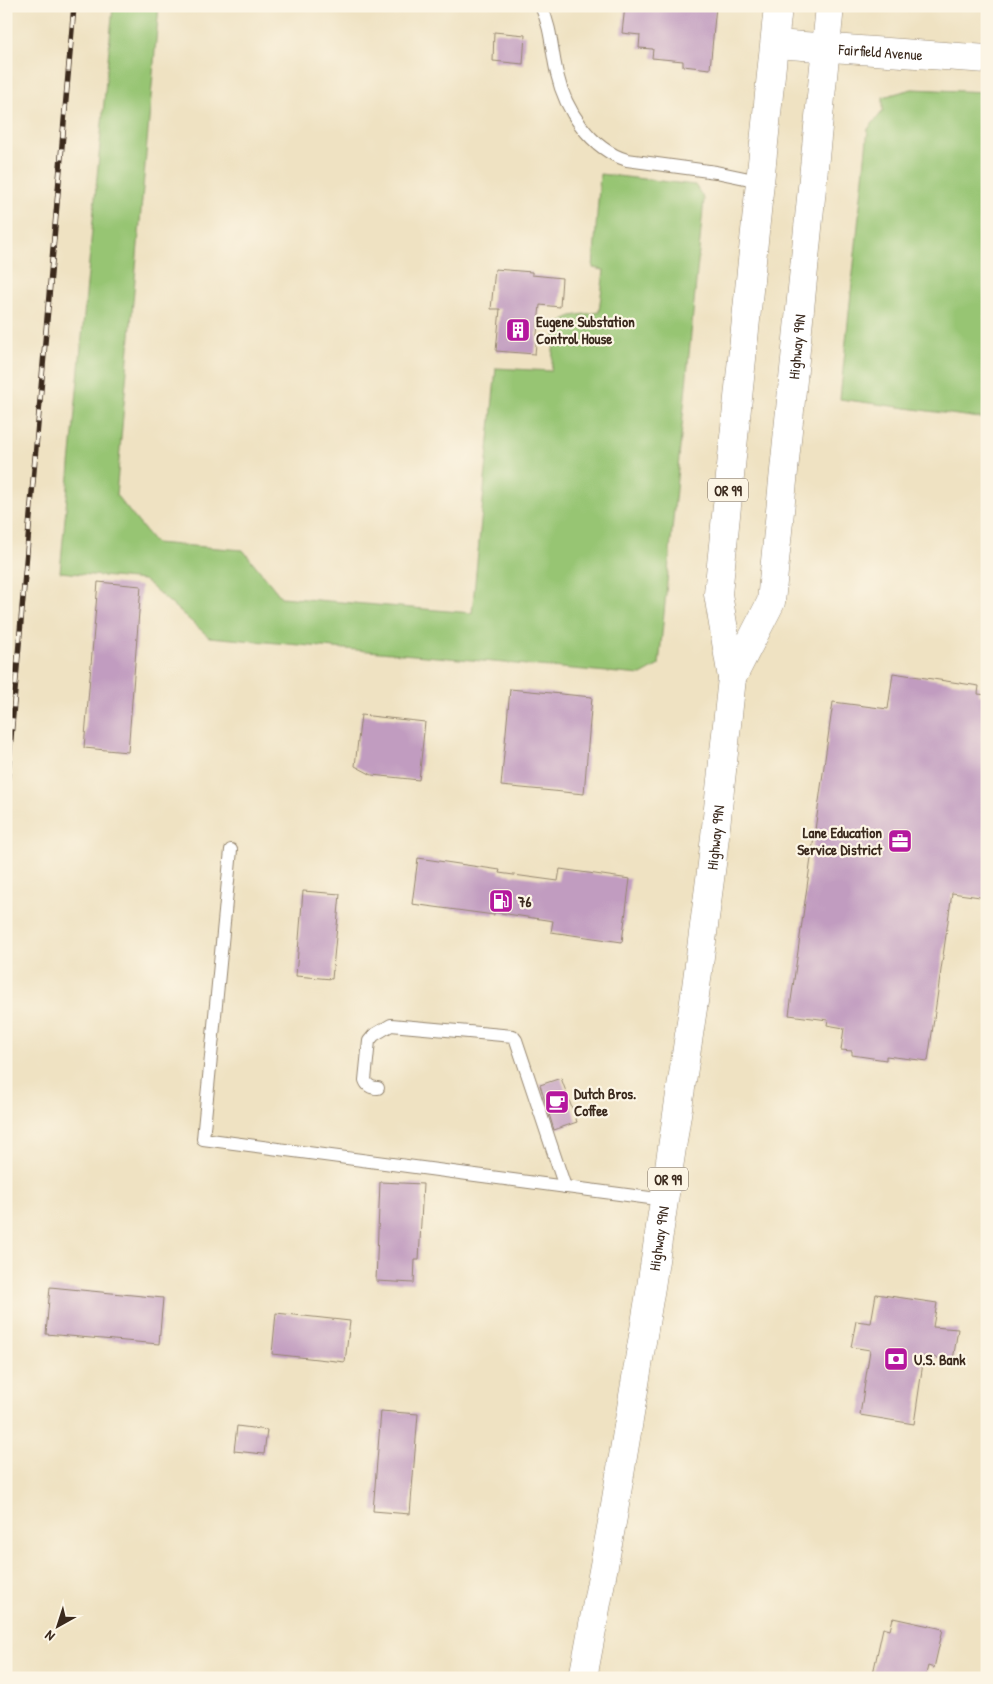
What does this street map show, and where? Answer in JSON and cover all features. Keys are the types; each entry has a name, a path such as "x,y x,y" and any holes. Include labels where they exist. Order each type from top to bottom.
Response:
{"main road":[{"name":"Highway 99N","path":"583,1678 613,1517 664,1200 695,995 712,864 732,678 718,594 778,6"},
{"name":"Highway 99N","path":"732,678 771,602 830,6"},
{"name":"Fairfield Avenue","path":"774,44 987,59"}],"lane":[{"path":"541,6 548,22 557,73 565,100 584,129 602,148 614,156 627,160 716,172 759,181"},
{"path":"230,850 204,1139 664,1200"},
{"path":"378,1088 372,1088 365,1080 369,1041 374,1035 391,1025 513,1036 516,1040 565,1186"}],"green space":[{"path":"113,6 159,6 116,495 155,543 243,550 281,597 472,613 496,368 551,371 555,339 560,324 572,316 599,312 604,270 593,268 600,174 695,185 704,199 659,665 641,675 209,637 144,580 60,572"},
{"path":"912,89 987,92 987,419 840,399 868,129 883,111 883,97"}],"building":[{"path":"625,6 716,6 710,69 683,66 683,61 652,58 653,49 639,48 640,35 622,33"},
{"path":"494,32 525,35 523,64 493,61"},
{"name":"Eugene Substation Control House","path":"495,269 532,272 532,275 562,278 560,307 540,305 535,354 496,351 500,309 491,309"},
{"path":"98,582 141,586 128,752 84,748"},
{"name":"Lane Education Service District","path":"893,673 979,686 978,694 987,695 987,898 952,893 928,1061 886,1056 886,1060 852,1055 852,1051 841,1050 844,1028 827,1025 828,1020 789,1015 833,702 888,709"},
{"path":"510,689 592,697 584,794 501,786"},
{"path":"361,715 425,722 419,780 372,775 355,766"},
{"path":"418,858 500,870 499,873 558,881 560,869 630,879 622,942 551,932 553,921 494,912 494,915 412,904"},
{"path":"303,891 340,894 332,979 296,976"},
{"name":"Dutch Bros. Coffee","path":"561,1078 577,1122 554,1130 540,1085"},
{"path":"380,1182 423,1184 419,1260 415,1260 414,1283 376,1281"},
{"path":"50,1287 163,1298 159,1344 46,1334"},
{"name":"U.S. Bank","path":"876,1294 937,1303 933,1327 958,1329 953,1360 924,1356 914,1424 860,1415 870,1350 851,1347 856,1321 871,1323"},
{"path":"276,1313 350,1321 345,1362 272,1354"},
{"path":"381,1411 418,1414 410,1514 373,1511"},
{"path":"237,1426 267,1430 264,1454 234,1451"},
{"path":"893,1618 943,1629 934,1668 928,1666 925,1678 872,1678 883,1628 890,1630"}],"railway":[{"path":"6,795 74,6"}],"place":[{"name":"Eugene Substation Control House","path":"518,330"},
{"name":"Lane Education Service District","path":"900,841"},
{"name":"76","path":"501,901"},
{"name":"Dutch Bros. Coffee","path":"557,1102"},
{"name":"U.S. Bank","path":"896,1359"}]}
